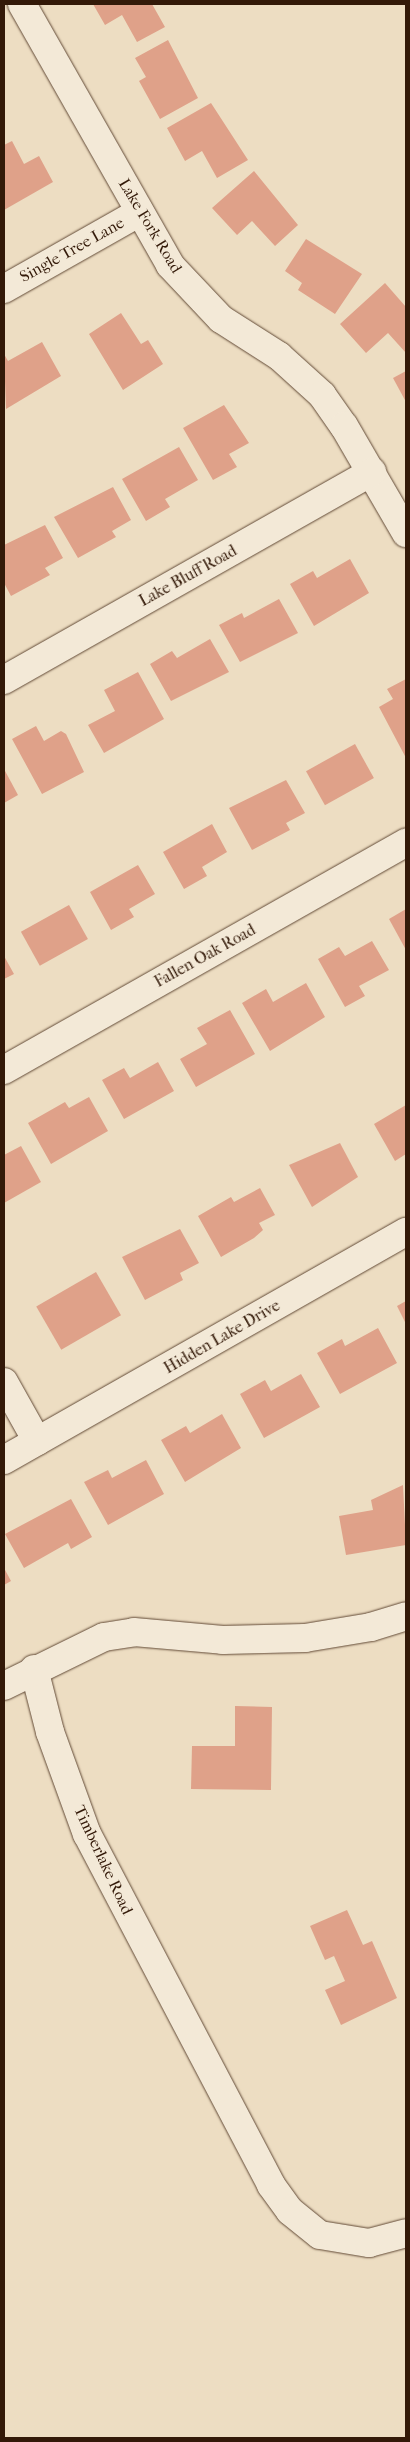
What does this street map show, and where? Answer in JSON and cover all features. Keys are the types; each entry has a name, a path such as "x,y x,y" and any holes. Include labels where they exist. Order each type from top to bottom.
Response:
{"street":[{"name":"Lake Fork Road","path":"22,4 140,212 185,284 221,319 279,356 322,395 372,472 406,533"},
{"name":"Single Tree Lane","path":"4,288 140,212"},
{"name":"Lake Bluff Road","path":"4,680 372,472"},
{"name":"Fallen Oak Road","path":"4,1070 406,843"},
{"name":"Hidden Lake Drive","path":"4,1460 406,1232"},
{"path":"4,1382 37,1441"},
{"path":"4,1686 34,1669 104,1637 134,1632 223,1640 305,1638 371,1627 406,1616"},
{"name":"Timberlake Road","path":"34,1669 50,1732 87,1834 271,2185 290,2212 320,2235 369,2243 406,2233"}],"building":[{"path":"93,4 152,4 165,27 137,42 122,15 105,25"},
{"path":"168,40 198,98 160,119 139,81 146,77 135,58"},
{"path":"211,103 248,160 217,178 202,151 185,161 167,128"},
{"path":"12,141 24,164 39,156 53,182 4,210 4,145"},
{"path":"254,171 298,225 275,246 252,221 237,235 212,208"},
{"path":"306,239 362,274 335,314 298,290 302,283 285,271"},
{"path":"385,283 406,307 406,353 388,333 366,353 340,324"},
{"path":"121,313 141,344 148,340 163,364 123,390 89,334"},
{"path":"42,342 61,376 6,409 4,354 8,361"},
{"path":"406,371 406,402 393,378"},
{"path":"224,405 249,443 229,454 237,467 213,480 183,428"},
{"path":"179,447 198,480 165,499 170,507 146,521 122,479"},
{"path":"113,487 131,520 112,531 116,537 78,558 54,517"},
{"path":"45,525 63,558 45,568 50,575 11,596 4,583 4,545"},
{"path":"350,559 369,593 314,626 290,584 313,571 317,578"},
{"path":"279,599 298,633 240,662 219,625 242,613 244,618"},
{"path":"210,639 229,672 171,701 150,664 172,651 177,658"},
{"path":"138,672 164,719 104,753 88,725 115,711 104,690"},
{"path":"406,679 406,758 379,707 393,699 387,689"},
{"path":"36,726 44,741 61,731 66,734 84,772 42,794 12,739"},
{"path":"355,744 374,778 325,805 306,771"},
{"path":"4,769 18,795 4,803"},
{"path":"286,780 305,813 286,823 290,830 252,850 229,808"},
{"path":"212,824 227,852 202,867 207,876 184,889 163,852"},
{"path":"138,865 155,894 129,909 134,917 111,930 90,892"},
{"path":"69,905 88,939 40,966 21,932"},
{"path":"406,909 406,950 389,919"},
{"path":"372,941 389,970 359,986 365,996 345,1007 318,959 339,947 345,956"},
{"path":"4,956 14,974 4,979"},
{"path":"306,983 325,1017 270,1051 242,1003 266,989 273,1002"},
{"path":"230,1010 255,1054 196,1087 180,1059 207,1044 197,1028"},
{"path":"158,1062 174,1091 124,1119 102,1080 124,1068 130,1078"},
{"path":"89,1097 108,1131 51,1164 28,1123 65,1102 69,1108"},
{"path":"406,1105 406,1154 395,1161 374,1124"},
{"path":"340,1143 358,1177 312,1207 289,1165"},
{"path":"21,1146 41,1182 4,1203 4,1155"},
{"path":"260,1188 275,1215 259,1223 263,1230 254,1238 221,1257 198,1216 231,1197 234,1202"},
{"path":"180,1229 199,1263 180,1273 183,1280 145,1300 122,1257"},
{"path":"96,1272 121,1315 61,1350 36,1306"},
{"path":"406,1301 406,1324 397,1306"},
{"path":"378,1328 397,1363 340,1394 317,1353 342,1339 345,1346"},
{"path":"301,1374 320,1407 264,1438 240,1394 265,1380 271,1391"},
{"path":"222,1414 241,1448 185,1482 161,1440 186,1426 190,1433"},
{"path":"146,1460 164,1494 108,1525 84,1482 108,1470 112,1478"},
{"path":"403,1485 406,1545 346,1555 339,1516 373,1510 371,1500"},
{"path":"71,1499 92,1537 71,1549 68,1543 24,1568 5,1534"},
{"path":"4,1568 11,1581 4,1585"},
{"path":"235,1706 272,1707 271,1790 191,1789 192,1746 235,1746"},
{"path":"347,1910 363,1945 372,1941 397,1998 341,2025 325,1990 345,1981 334,1956 325,1960 310,1926"}]}
